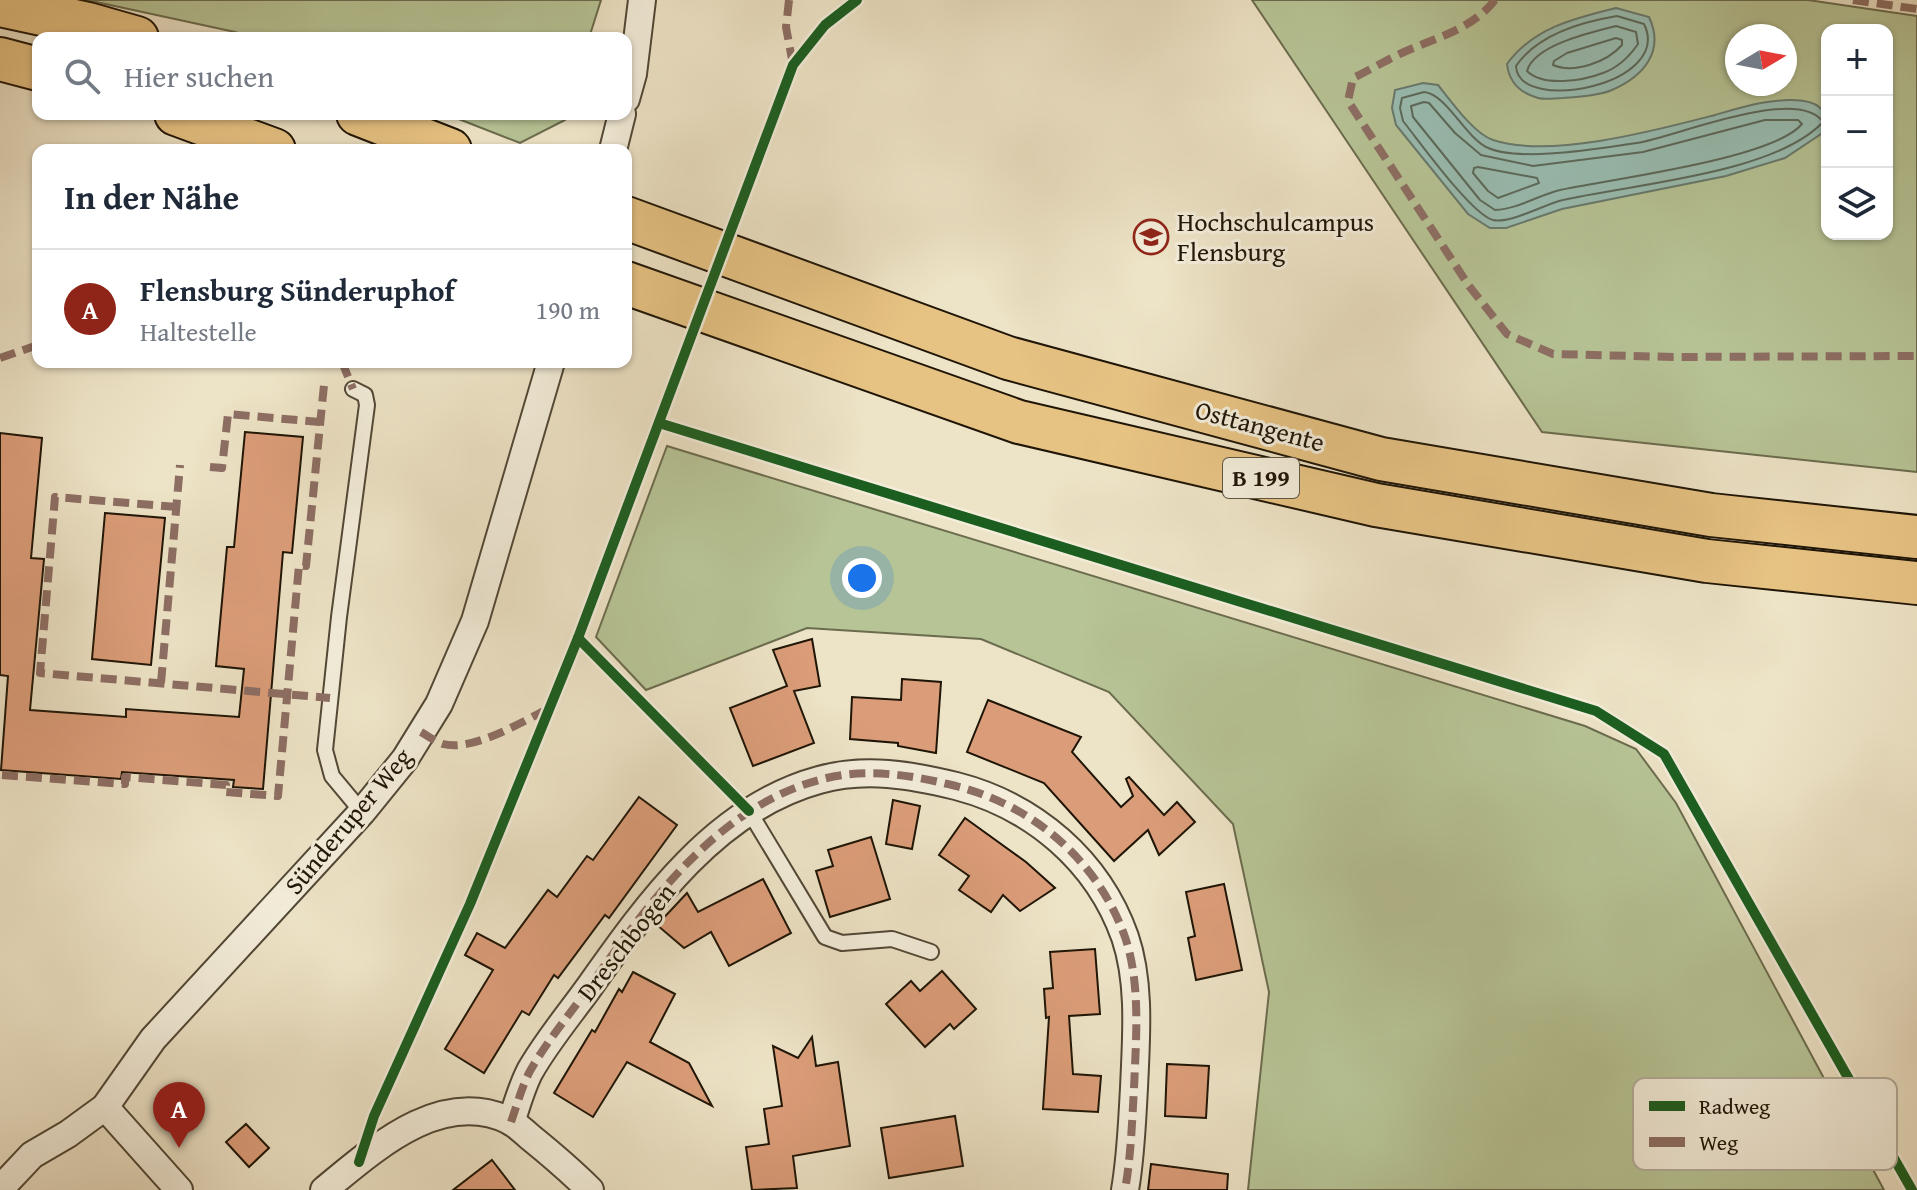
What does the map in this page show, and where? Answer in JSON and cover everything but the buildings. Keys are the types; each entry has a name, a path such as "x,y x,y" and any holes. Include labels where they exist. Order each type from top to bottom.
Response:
{"main road":[{"path":"0,5 116,32"},
{"path":"0,59 32,67"},
{"path":"192,120 258,144"},
{"path":"373,120 435,144"},
{"name":"Osttangente","path":"632,220 1008,358 1381,459 1711,515 1917,537"},
{"name":"Osttangente","path":"632,285 1019,422 1376,505 1707,561 1917,583"}],"street":[{"path":"632,78 642,0"},
{"path":"614,144 620,120"},
{"name":"Sünderuper Weg","path":"0,1189 32,1155 105,1107 153,1039 362,812 405,759 439,704 475,621 549,368"},
{"name":"Dreschbogen","path":"511,1122 530,1072 644,910 709,843 749,811 819,780 866,773 914,776 980,792 1028,815 1076,854 1103,890 1125,938 1133,974 1136,1038 1130,1161 1125,1190"},
{"path":"105,1107 179,1190"},
{"path":"324,1190 401,1131 440,1115 475,1112 511,1122 565,1165 590,1190"}],"lane":[{"path":"353,389 365,395 367,405 325,750 332,776 362,812"},
{"path":"749,811 825,937 842,943 892,939 931,952"}],"green space":[{"path":"87,0 601,0 591,32 235,32"},
{"path":"1252,0 1808,0 1917,16 1917,472 1542,432"},
{"path":"461,120 565,120 520,143"},
{"path":"667,446 1585,726 1636,749 1676,803 1824,1078 1633,1078 1633,1170 1873,1170 1884,1190 1248,1190 1269,992 1233,824 1109,692 981,639 807,628 646,690 596,637"}],"water":[{"path":"1616,8 1649,17 1653,29 1653,51 1634,77 1612,90 1581,97 1538,98 1516,86 1507,64 1529,41 1556,26"},
{"path":"1423,83 1438,85 1478,131 1493,140 1517,145 1544,146 1604,140 1781,100 1804,101 1819,107 1821,134 1785,158 1726,176 1562,209 1506,228 1490,228 1468,214 1396,125 1392,108 1395,90"}],"marked path":[{"path":"789,0 786,27 793,65"},
{"path":"1495,0 1464,26 1353,78 1348,101 1469,286 1507,334 1553,354 1917,356"},
{"path":"1853,0 1917,9"},
{"path":"0,358 32,347"},
{"path":"344,368 353,389"},
{"path":"2,775 125,784 125,777 226,785 225,792 278,796 299,565 306,566 324,385"},
{"path":"210,467 222,468 228,414 320,422"},
{"path":"161,683 180,465"},
{"path":"177,507 55,497 40,673 330,698"},
{"path":"421,732 443,744 469,744 498,734 550,708"},
{"path":"511,1122 527,1077 551,1038 661,892 717,836 748,812 782,794 819,780 871,773 905,776 985,795 1037,823 1060,840 1080,861 1113,910 1130,955 1136,1012 1132,1126 1125,1190"}],"cycle path":[{"path":"359,1162 374,1116 470,904 578,638 793,65 825,25 857,0"},
{"path":"659,423 1596,711 1664,754 1848,1078"},
{"path":"578,638 749,811"},
{"path":"1897,1164 1912,1190"}],"place":[{"name":"Hochschulcampus Flensburg","path":"1151,237"},
{"name":"Flensburg Sünderuphof","path":"179,1148"}]}
